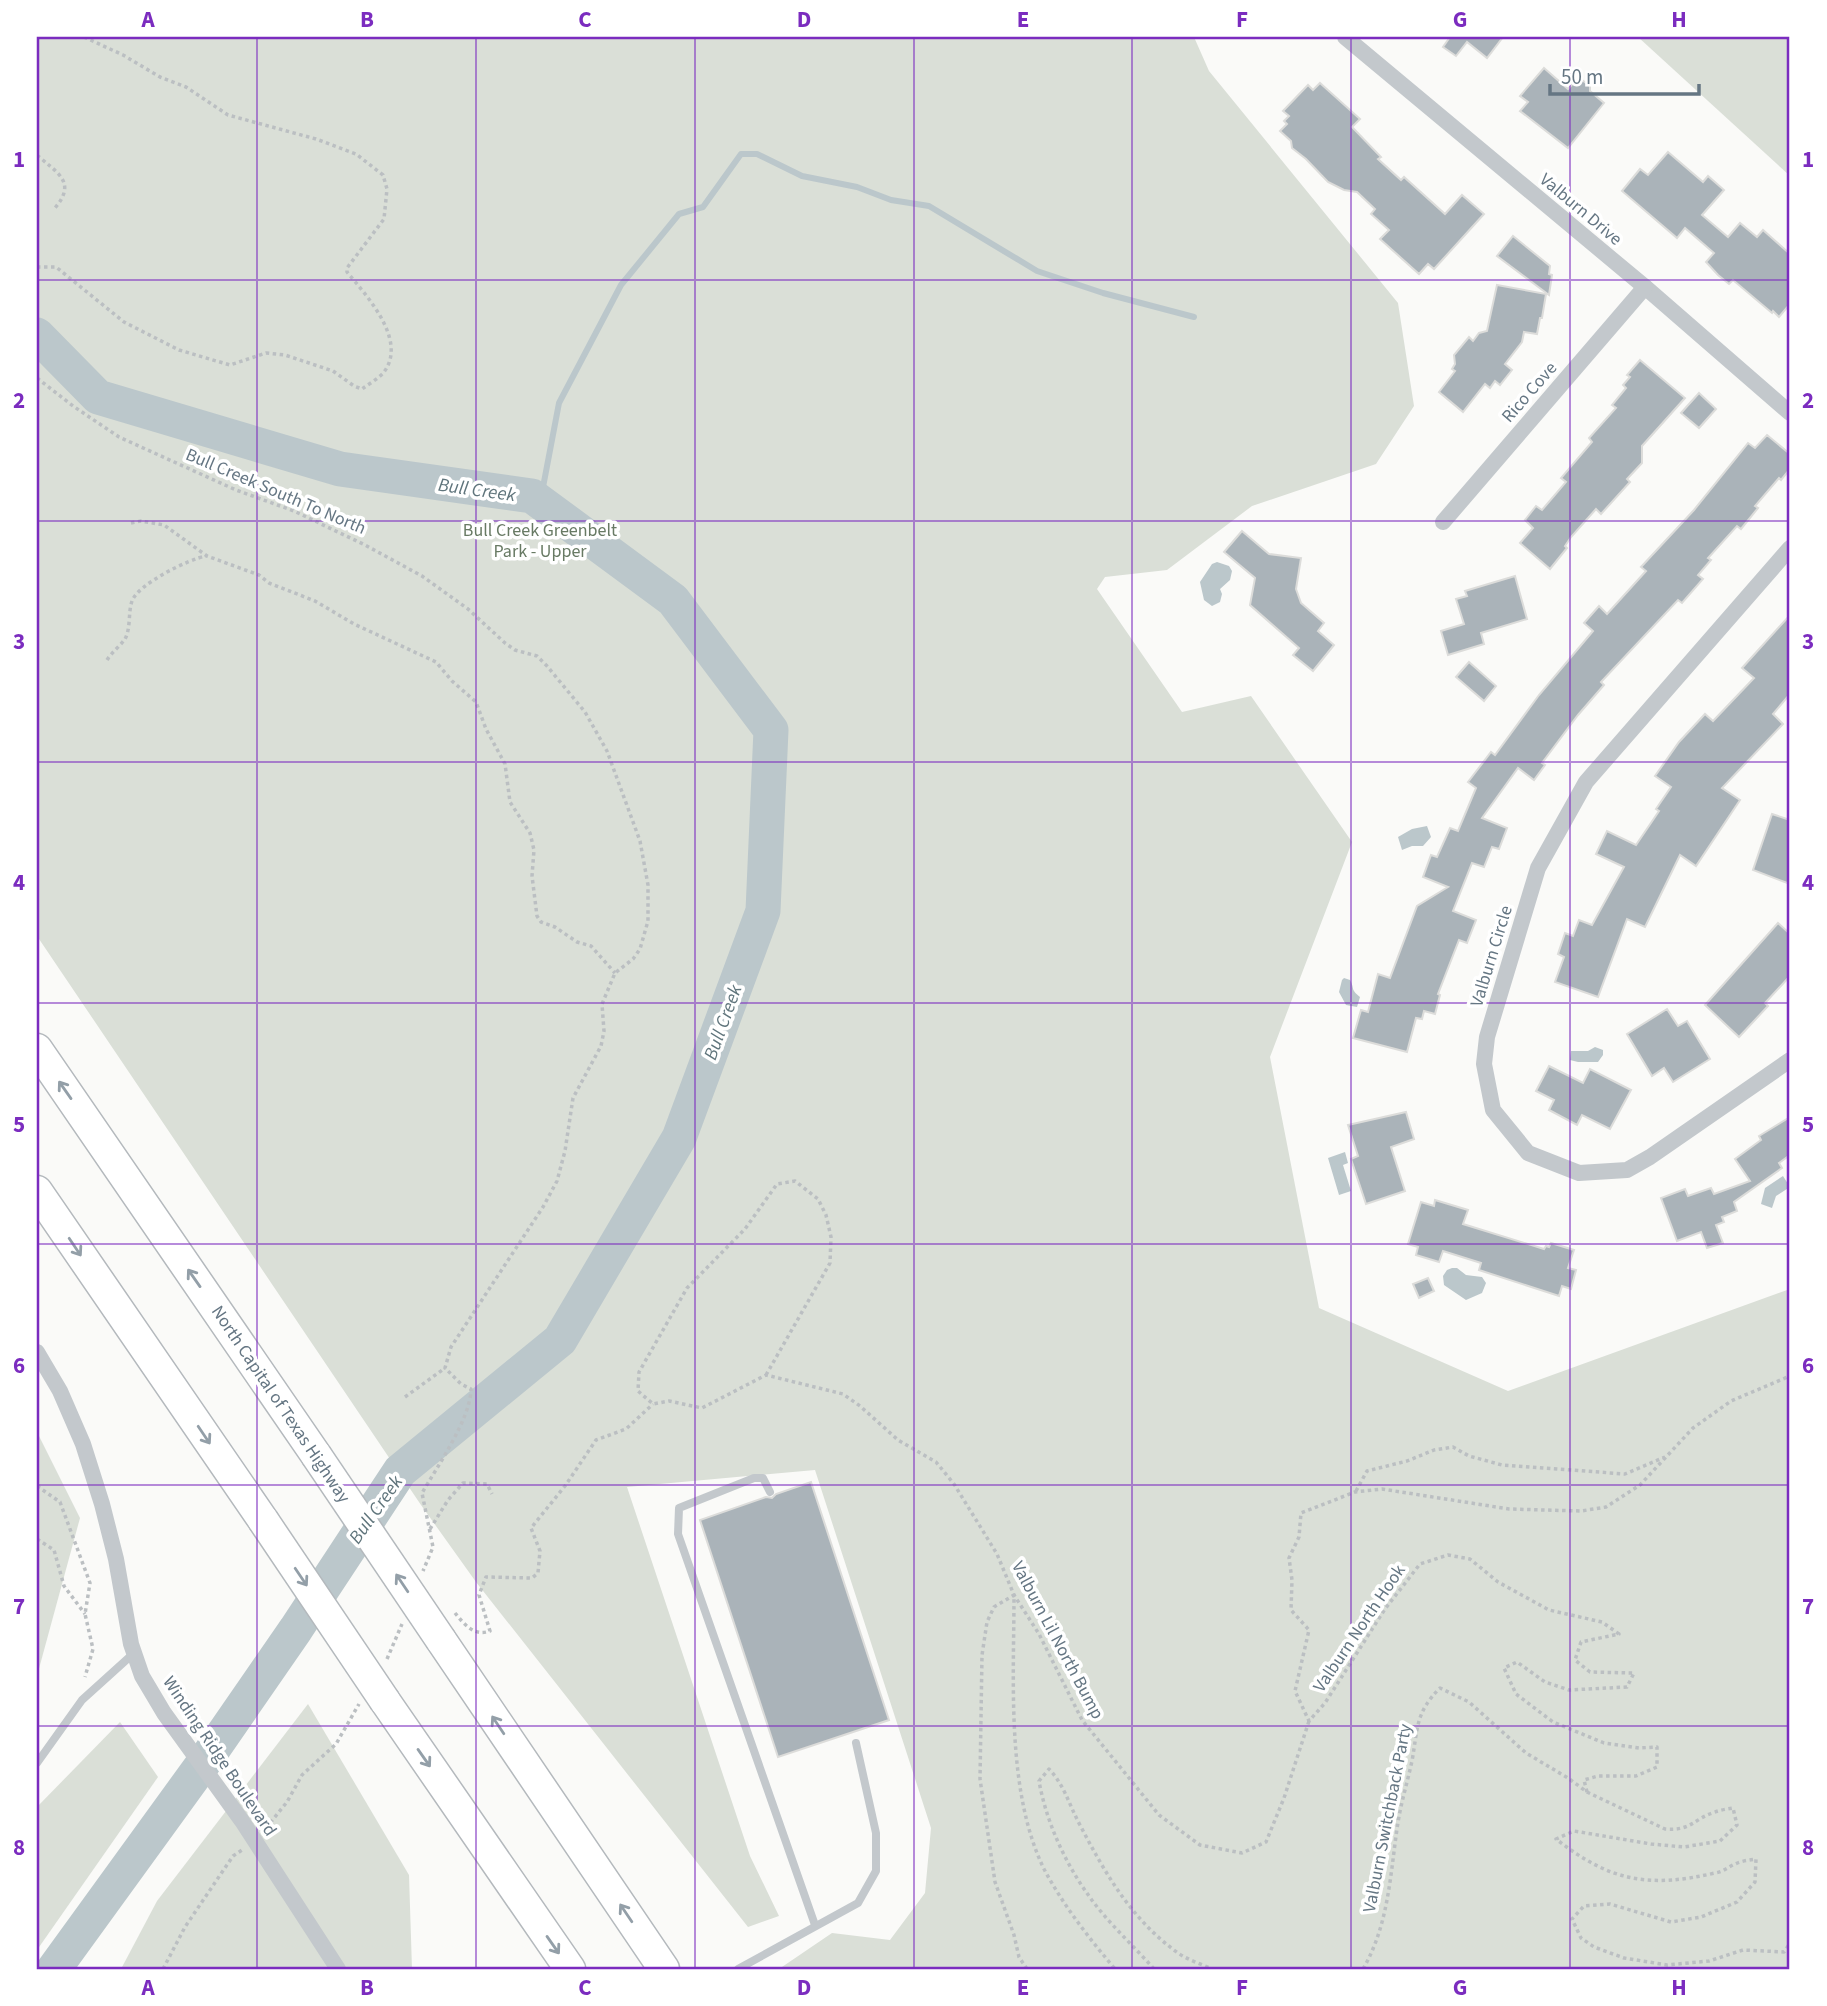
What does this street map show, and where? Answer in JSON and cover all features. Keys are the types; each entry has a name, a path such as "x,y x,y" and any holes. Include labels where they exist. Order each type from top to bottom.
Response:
{"highway":[{"name":"North Capital of Texas Highway","path":"37,1049 664,1969"},
{"path":"37,1191 263,1520 374,1700 570,1969"}],"street":[{"name":"Valburn Drive","path":"1345,37 1645,287 1790,413"},
{"name":"Rico Cove","path":"1443,522 1645,287"},
{"name":"Valburn Circle","path":"1790,548 1586,782 1538,868 1487,1037 1484,1064 1493,1110 1528,1153 1578,1173 1626,1170 1650,1157 1790,1060"},
{"name":"Winding Ridge Boulevard","path":"37,1352 60,1391 95,1480 116,1559 134,1653 142,1676 164,1713 256,1842 338,1969"}],"lane":[{"path":"770,1492 763,1478 754,1478 678,1508 678,1534 815,1925"},
{"path":"37,1763 77,1706 134,1653"},
{"path":"738,1969 858,1903 876,1871 876,1833 856,1742"}],"path":[{"path":"37,267 55,267 124,322 179,350 230,365 266,354 285,355 333,371 362,389 383,372 390,359 390,346 380,312 347,272 347,268 384,219 387,189 383,175 356,154 316,139 228,114 186,87 160,77 123,55 84,37"},
{"path":"37,155 62,177 65,185 64,197 54,209"},
{"name":"Bull Creek South To North","path":"37,378 119,437 236,490 294,511 422,576 468,609 515,650 537,656 585,712 607,751 640,841 649,885 648,922 640,949 633,959 615,973 603,1004 604,1031 601,1046 573,1098 565,1151 557,1181 543,1208 451,1347 445,1368"},
{"path":"131,523 164,525 206,556 240,567 259,575 269,583 315,601 355,624 436,662 444,669 452,681 476,702 486,729 505,764 510,803 530,833 534,850 532,876 537,916 541,922 555,927 577,942 591,946 615,973"},
{"path":"107,660 114,648 124,639 132,600 138,590 184,563 206,556"},
{"path":"455,1613 466,1626 476,1632 490,1631 479,1595 486,1577 532,1578 538,1573 540,1551 531,1528 565,1486 596,1440 626,1429 653,1404 669,1401 702,1408 765,1375 830,1263 831,1237 826,1215 818,1199 795,1181 777,1184 745,1229 687,1288 639,1372 638,1391 653,1404"},
{"path":"405,1397 445,1368 461,1384 471,1389 471,1401 456,1433 422,1493 433,1548 419,1580"},
{"name":"Valburn Lil North Bump","path":"765,1375 843,1394 898,1440 936,1462 954,1484 997,1554 1014,1595 1039,1634 1082,1720 1159,1815 1200,1845 1242,1853 1266,1842 1284,1798 1309,1721"},
{"name":"Valburn North Hook","path":"1587,1792 1584,1780 1598,1776 1636,1776 1657,1767 1657,1746 1639,1748 1604,1743 1553,1721 1516,1694 1504,1668 1517,1662 1545,1682 1569,1690 1627,1687 1634,1673 1590,1672 1575,1660 1581,1642 1619,1634 1602,1622 1549,1610 1498,1582 1470,1559 1448,1555 1420,1564 1385,1609 1325,1703 1309,1721 1295,1690 1309,1630 1291,1610 1292,1580 1289,1558 1299,1537 1301,1513 1355,1492 1382,1489 1509,1509 1581,1511 1606,1507 1640,1485 1693,1428 1731,1401 1790,1376"},
{"path":"1355,1492 1367,1471 1407,1461 1434,1450 1453,1447 1469,1456 1502,1465 1626,1474 1667,1457"},
{"path":"430,1531 448,1500 463,1483 488,1484 492,1494"},
{"path":"37,1486 60,1502 90,1583 85,1614 93,1649 77,1706"},
{"path":"37,1539 54,1550 64,1586 85,1614"},
{"path":"1027,1969 1019,1957 995,1882 980,1779 982,1655 987,1622 994,1606 1014,1595 1014,1748 1030,1832 1052,1880 1080,1926 1115,1969"},
{"path":"383,1665 406,1615"},
{"name":"Valburn Switchback Party","path":"1363,1969 1374,1951 1389,1898 1398,1827 1419,1721 1426,1703 1440,1688 1469,1702 1526,1753 1587,1792 1665,1829 1679,1830 1694,1825 1713,1812 1732,1808 1737,1825 1720,1841 1684,1847 1574,1831 1556,1839 1590,1863 1633,1880 1648,1882 1720,1873 1736,1863 1756,1859 1755,1882 1737,1902 1701,1917 1671,1922 1610,1904 1584,1906 1572,1919 1581,1938 1594,1947 1624,1958 1667,1965 1709,1961 1743,1950 1784,1952 1790,1943"},
{"path":"163,1969 185,1927 233,1856 256,1842 287,1802 302,1775 336,1744 374,1700"},
{"path":"1154,1969 1089,1896 1059,1846 1042,1799 1039,1781 1049,1769 1061,1782 1079,1824 1124,1900 1142,1923 1180,1954 1212,1969"}],"green space":[{"name":"Bull Creek Greenbelt Park - Upper","path":"37,37 1194,37 1209,71 1398,303 1414,406 1376,464 1252,506 1167,570 1105,577 1097,589 1182,712 1251,696 1352,842 1270,1057 1319,1308 1508,1391 1790,1289 1790,1969 779,1969 832,1933 890,1940 925,1893 931,1828 815,1470 627,1487 750,1856 779,1916 748,1927 476,1582 421,1505 37,936"},
{"path":"1638,37 1790,37 1790,176"},
{"path":"37,1432 80,1518 37,1676"},
{"path":"308,1704 409,1875 412,1969 121,1969 157,1901"},
{"path":"120,1722 158,1777 37,1950 37,1807"}],"shaded area":[{"path":"1217,562 1229,566 1232,571 1230,580 1220,589 1220,602 1212,606 1204,600 1200,582 1212,564"},
{"path":"1427,826 1431,837 1423,846 1402,850 1398,837 1412,829"},
{"path":"1344,978 1350,980 1360,997 1357,1007 1346,1005 1339,992"},
{"path":"1595,1047 1603,1050 1598,1062 1570,1060 1571,1051 1588,1051"},
{"path":"1345,1152 1348,1163 1343,1165 1351,1191 1339,1195 1328,1158"},
{"path":"1783,1176 1790,1187 1776,1196 1772,1208 1761,1204 1765,1188"},
{"path":"1452,1268 1457,1268 1466,1275 1482,1277 1486,1283 1482,1293 1466,1300 1444,1285 1443,1276"}],"building":[{"path":"1450,37 1503,37 1487,58 1467,42 1456,56 1443,47"},
{"path":"1544,68 1568,89 1576,80 1582,80 1604,103 1568,148 1520,111 1528,102 1520,96"},
{"path":"1320,83 1360,119 1352,127 1381,157 1378,159 1401,180 1404,177 1445,214 1462,195 1484,214 1434,269 1428,264 1419,274 1380,239 1389,230 1371,214 1375,209 1357,192 1344,190 1328,182 1292,148 1291,141 1280,131 1287,124 1284,121 1289,116 1283,111 1308,85 1313,90"},
{"path":"1668,152 1703,182 1708,176 1724,190 1702,215 1728,237 1740,223 1757,237 1763,230 1790,254 1790,304 1779,317 1733,280 1729,284 1718,275 1706,262 1714,253 1685,228 1677,238 1622,191 1640,169 1648,175"},
{"path":"1513,236 1550,266 1549,274 1552,275 1549,295 1497,256"},
{"path":"1497,285 1546,294 1542,318 1537,334 1524,332 1522,342 1505,364 1512,370 1500,385 1495,381 1490,388 1485,384 1463,412 1439,392 1455,371 1452,369 1455,364 1454,355 1469,337 1473,341 1479,333 1487,331"},
{"path":"1640,360 1685,398 1642,446 1642,463 1627,479 1630,482 1601,514 1596,509 1571,537 1565,546 1567,548 1550,569 1520,543 1533,528 1525,520 1536,506 1542,510 1566,482 1561,478 1592,442 1589,438 1616,408 1612,405 1626,388 1623,385 1630,377 1627,375"},
{"path":"1699,393 1716,409 1699,428 1681,413"},
{"path":"1767,435 1790,454 1790,469 1755,506 1758,508 1741,529 1737,526 1708,558 1711,560 1698,575 1703,579 1682,603 1678,600 1601,682 1604,685 1542,763 1545,765 1534,780 1518,768 1482,818 1507,828 1499,849 1492,847 1484,867 1472,863 1453,911 1476,920 1467,943 1459,940 1438,994 1440,995 1435,1014 1424,1011 1422,1019 1416,1018 1407,1052 1353,1038 1361,1010 1368,1012 1378,974 1390,978 1417,906 1448,887 1423,877 1431,855 1437,857 1450,828 1458,831 1476,788 1468,782 1491,752 1495,755 1539,695 1593,631 1584,623 1599,606 1607,614 1646,571 1641,567 1694,510 1748,443 1755,448"},
{"path":"1242,531 1269,554 1301,558 1296,589 1301,603 1324,623 1318,631 1334,645 1313,671 1293,655 1299,648 1250,605 1255,578 1224,552"},
{"path":"1515,576 1527,619 1481,633 1484,644 1448,655 1441,631 1464,624 1456,599 1467,596 1465,591"},
{"path":"1790,615 1790,694 1773,714 1783,724 1722,788 1740,800 1696,866 1680,855 1645,927 1627,919 1598,997 1555,982 1564,957 1558,954 1565,933 1573,936 1579,920 1592,925 1624,867 1596,854 1607,831 1636,845 1659,811 1656,809 1671,787 1655,776 1679,742 1705,714 1713,721 1754,678 1742,668"},
{"path":"1469,662 1496,686 1484,701 1456,677"},
{"path":"1772,814 1790,820 1790,884 1753,870"},
{"path":"1778,923 1790,934 1790,976 1765,1003 1768,1006 1739,1037 1705,1005"},
{"path":"1667,1009 1678,1026 1687,1021 1710,1059 1673,1082 1664,1068 1652,1076 1627,1034"},
{"path":"1549,1066 1583,1083 1590,1069 1631,1090 1610,1129 1582,1115 1577,1125 1549,1110 1554,1100 1536,1091"},
{"path":"1406,1112 1414,1139 1391,1147 1405,1191 1366,1204 1351,1159 1358,1156 1348,1125"},
{"path":"1790,1117 1790,1155 1779,1163 1782,1168 1734,1202 1737,1211 1722,1217 1724,1222 1716,1225 1723,1243 1707,1248 1701,1232 1677,1241 1661,1198 1685,1189 1688,1196 1711,1188 1714,1194 1750,1181 1735,1159 1761,1140 1759,1136"},
{"path":"1435,1200 1468,1210 1463,1224 1544,1249 1551,1243 1574,1250 1568,1268 1576,1270 1571,1289 1562,1286 1559,1296 1479,1270 1481,1263 1443,1251 1439,1262 1416,1255 1418,1247 1408,1244 1421,1202 1434,1206"},
{"path":"1428,1278 1434,1291 1419,1298 1413,1284"},
{"path":"811,1482 889,1720 778,1757 700,1520 766,1497 772,1498 776,1494"}],"waterway":[{"path":"540,503 559,403 621,285 679,214 703,207 741,154 757,154 802,176 857,187 891,200 929,206 1037,271 1103,293 1194,317"},
{"name":"Bull Creek","path":"37,335 98,397 340,469 532,496 673,600 771,730 763,911 679,1138 560,1340 400,1471 202,1765 54,1969"}]}
